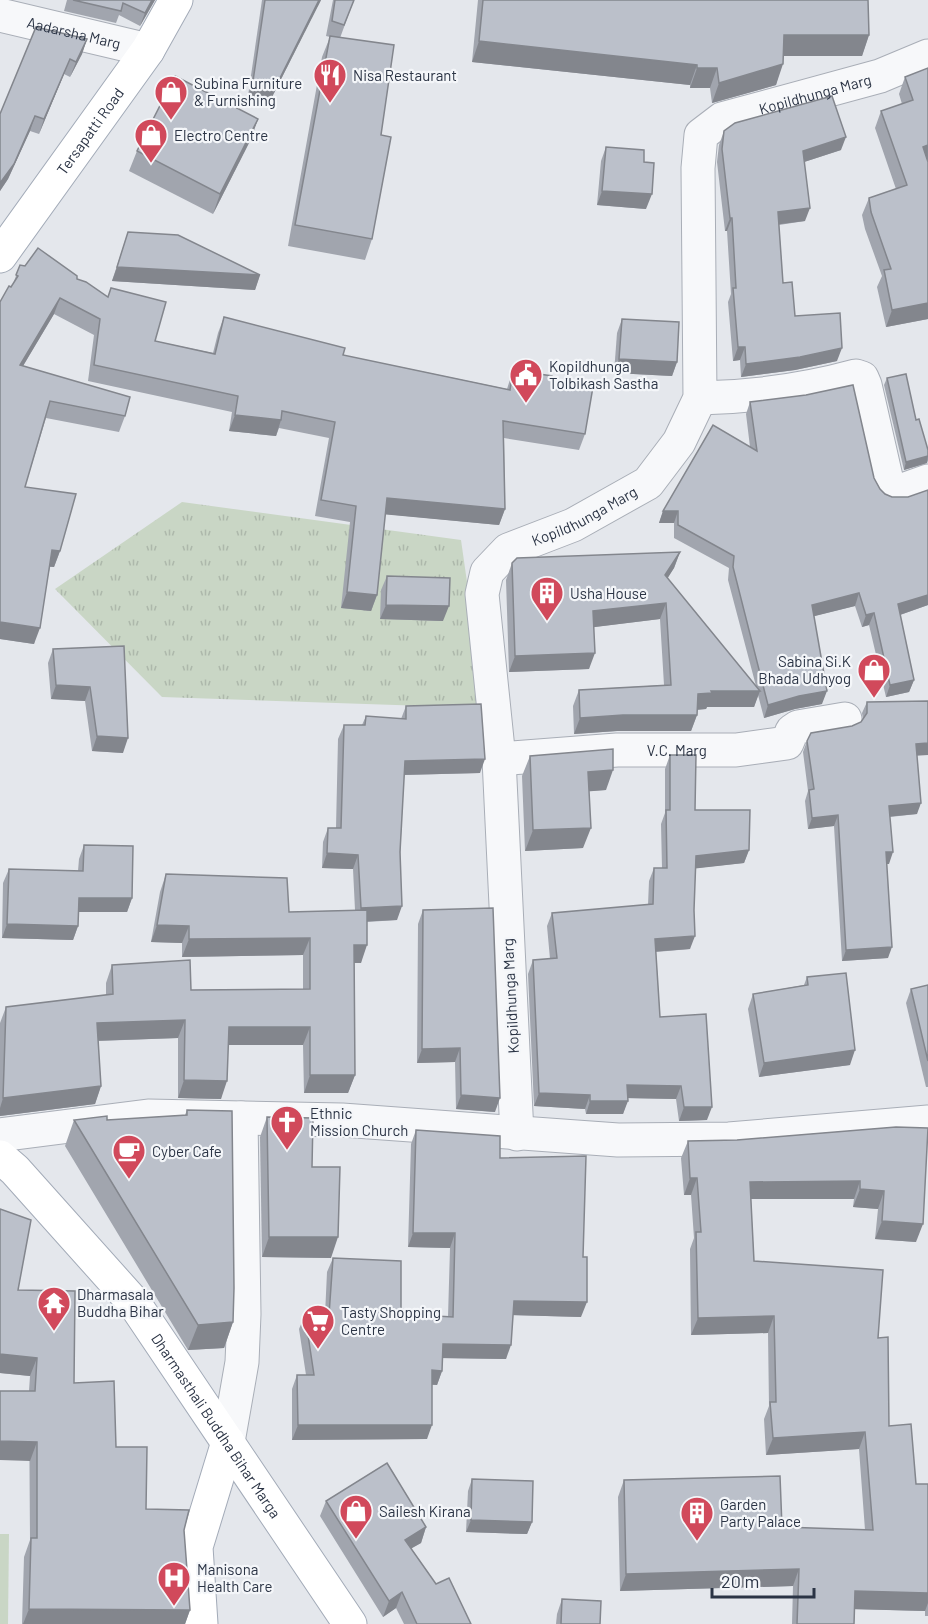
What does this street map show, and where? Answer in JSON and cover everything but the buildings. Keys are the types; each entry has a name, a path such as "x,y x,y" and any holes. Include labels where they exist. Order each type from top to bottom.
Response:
{"main road":[{"name":"Tersapatti Road","path":"0,256 148,50 176,0"},
{"name":"Dharmasthali Buddha Bihar Marga","path":"0,1157 15,1170 134,1303 350,1624"},
{"path":"201,1624 196,1547 228,1442"}],"street":[{"name":"Aadarsha Marg","path":"0,15 148,50"},
{"name":"Kopildhunga Marg","path":"517,1134 499,759 482,594 487,572 508,550 573,525 648,483 680,442 700,398 698,168 700,135 722,119 880,76 928,56"},
{"path":"700,398 726,398 809,388 856,376 862,378 891,491 897,492 928,481"},
{"name":"V.C. Marg","path":"499,759 617,750 736,750 787,743 792,731 798,727 845,719"},
{"path":"0,1135 148,1116 342,1120 618,1140 729,1139 928,1122"},
{"path":"228,1442 243,1350 241,1118"}],"green space":[{"path":"182,502 461,540 485,708 162,697 55,589"},
{"path":"0,1534 9,1534 8,1624 0,1624"}],"place":[{"name":"Nisa Restaurant","path":"330,104"},
{"name":"Subina Furniture & Furnishing","path":"171,121"},
{"name":"Electro Centre","path":"151,164"},
{"name":"Kopildhunga Tolbikash Sastha","path":"526,404"},
{"name":"Usha House","path":"547,622"},
{"name":"Sabina Si.K Bhada Udhyog","path":"874,699"},
{"name":"Ethnic Mission Church","path":"287,1151"},
{"name":"Cyber Cafe","path":"129,1180"},
{"name":"Dharmasala Buddha Bihar","path":"54,1332"},
{"name":"Tasty Shopping Centre","path":"318,1350"},
{"name":"Sailesh Kirana","path":"356,1540"},
{"name":"Garden Party Palace","path":"697,1542"},
{"name":"Manisona Health Care","path":"174,1607"}]}
